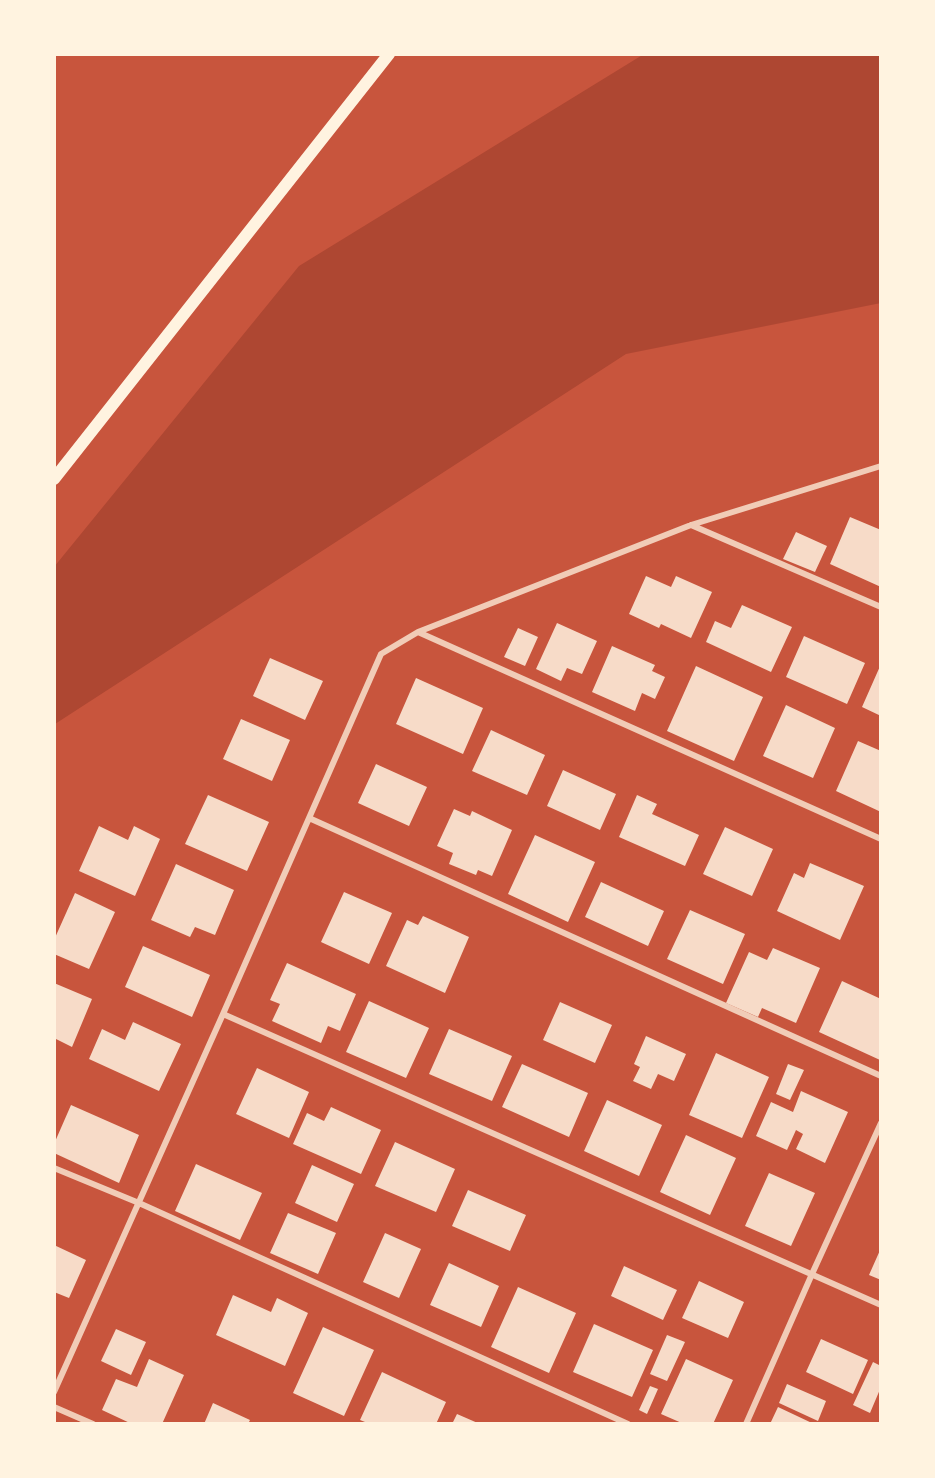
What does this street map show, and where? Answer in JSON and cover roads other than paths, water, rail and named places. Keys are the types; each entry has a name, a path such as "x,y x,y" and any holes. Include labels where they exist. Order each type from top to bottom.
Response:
{"main road":[{"path":"54,479 389,54"}],"street":[{"path":"54,1392 381,654 418,632 691,525 881,466"},
{"path":"691,525 881,607"},
{"path":"418,632 881,839"},
{"path":"309,818 881,1076"},
{"path":"223,1014 881,1305"},
{"path":"746,1424 881,1123"},
{"path":"54,1168 139,1203 628,1424"},
{"path":"54,1407 93,1424"}]}
